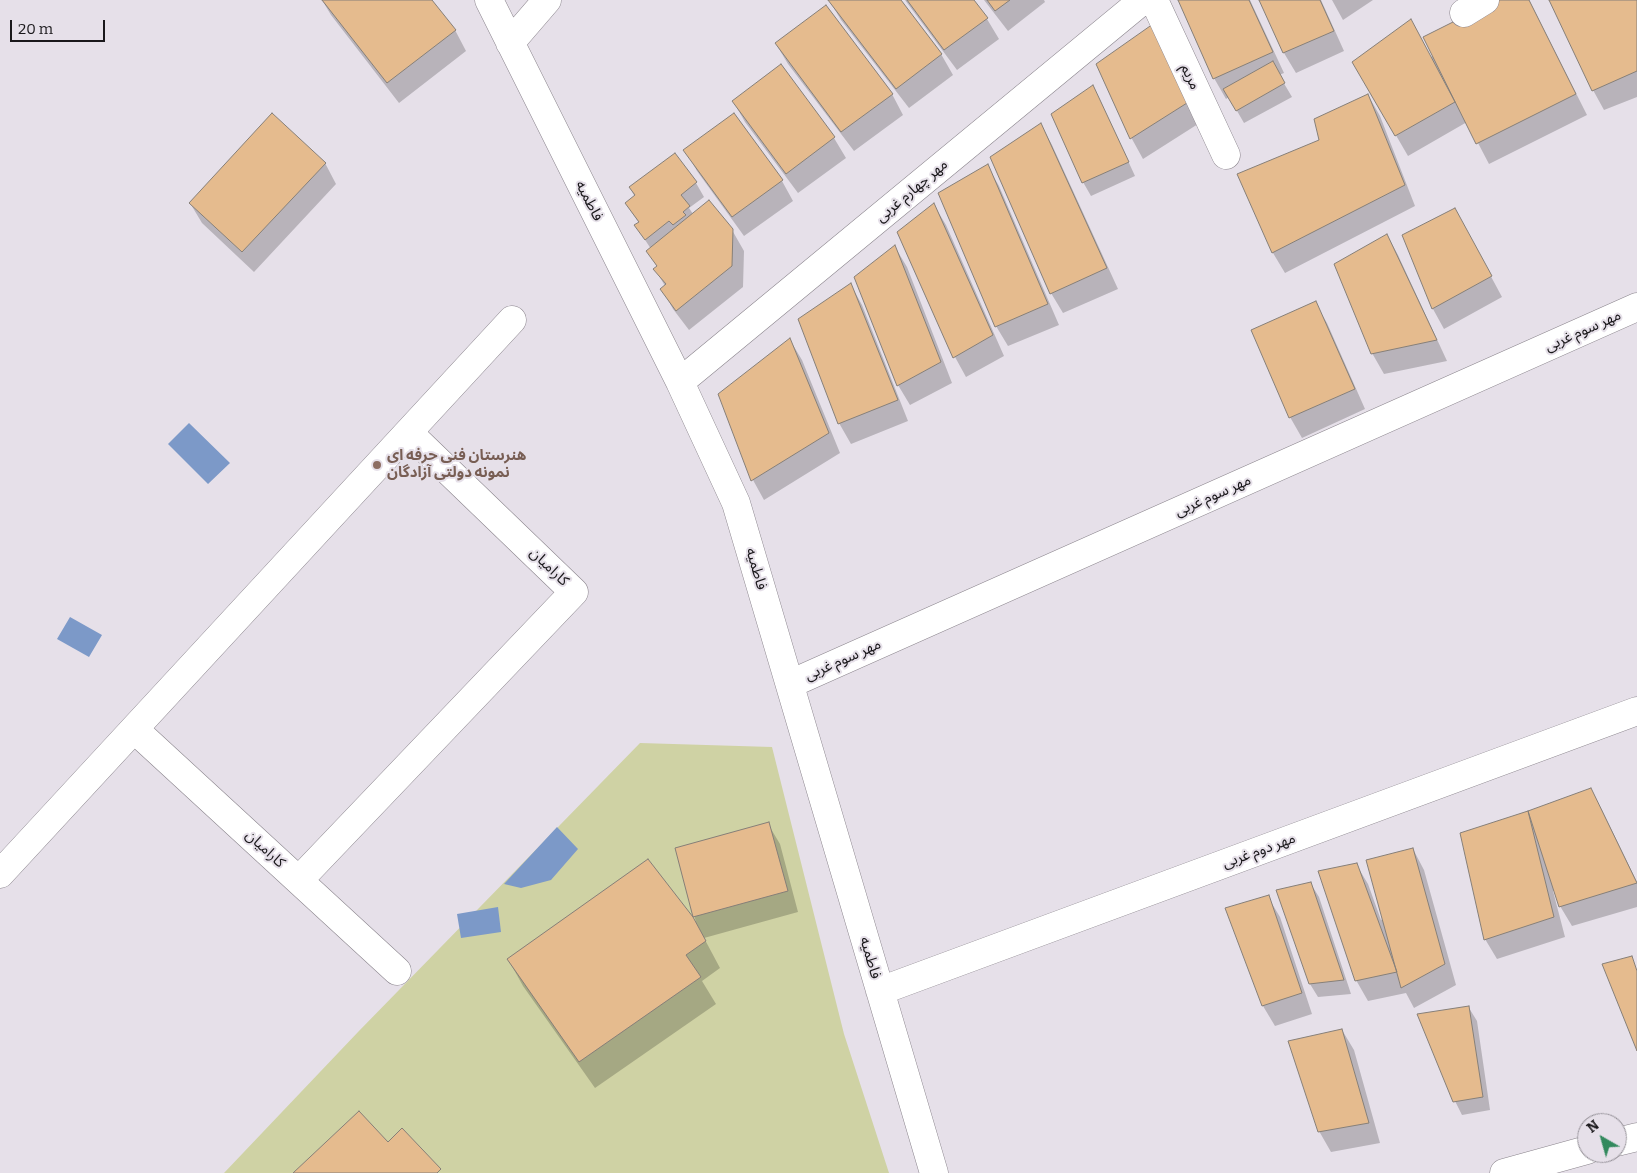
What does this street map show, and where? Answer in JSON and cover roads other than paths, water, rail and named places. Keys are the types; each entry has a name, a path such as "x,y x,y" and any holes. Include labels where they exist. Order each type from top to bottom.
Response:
{"street":[{"name":"فاطمیه","path":"489,0 680,382 736,503 934,1173"},
{"path":"510,43 547,0"},
{"name":"مهر چهارم غربی","path":"680,382 1143,0"},
{"name":"مریم","path":"1154,0 1226,155"},
{"name":"مهر سوم غربی","path":"790,684 1637,307"},
{"path":"0,874 512,320"},
{"name":"کارامیان","path":"134,729 299,880 574,592 409,433"},
{"name":"مهر دوم غربی","path":"880,991 1637,710"},
{"path":"299,880 397,972"},
{"path":"1504,1173 1577,1153"}],"water":[{"path":"189,423 230,463 208,484 168,444"},
{"path":"70,617 102,635 89,657 57,639"},
{"path":"557,827 578,849 551,880 521,888 504,884"},
{"path":"498,907 501,932 461,938 457,914"}],"place":[{"name":"هنرستان فنی حرفه ای نمونه دولتی آزادگان","path":"377,465"}]}
